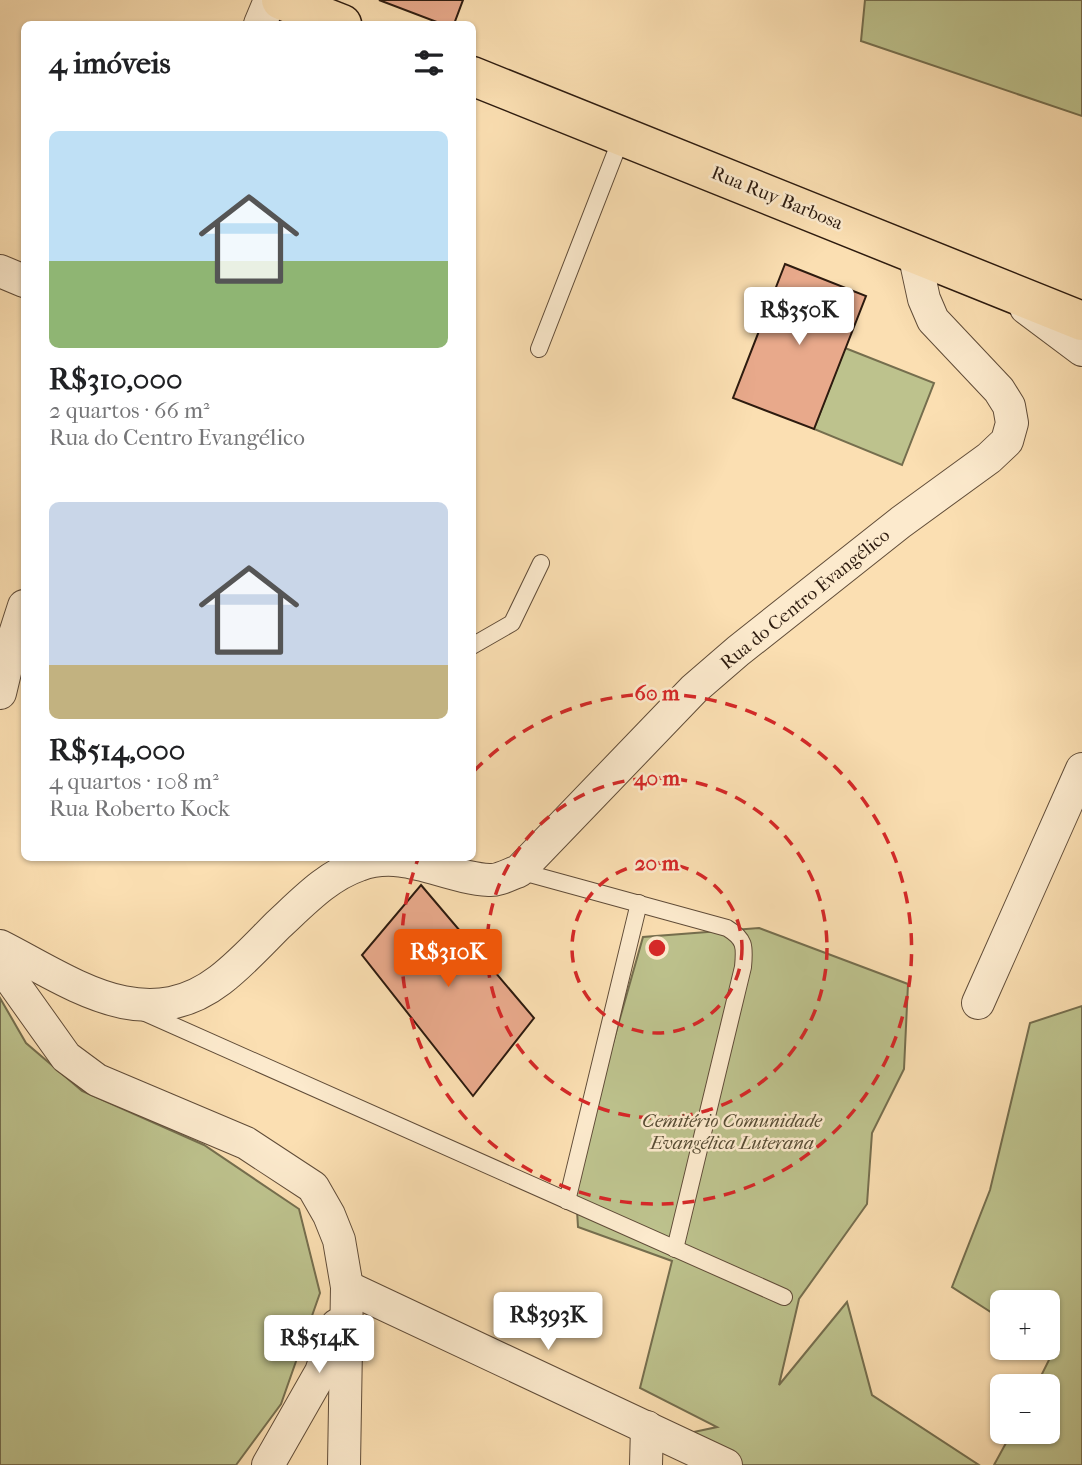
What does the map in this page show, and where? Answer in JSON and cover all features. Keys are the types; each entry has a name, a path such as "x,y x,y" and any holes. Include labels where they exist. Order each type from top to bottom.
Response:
{"main road":[{"path":"281,0 334,21"},
{"name":"Rua Ruy Barbosa","path":"476,78 1082,321"}],"street":[{"path":"261,21 270,0"},
{"name":"Rua do Centro Evangélico","path":"519,871 694,689 738,651 901,522 989,458 1007,441 1012,423 1009,406 999,390 933,320 924,299 914,253"},
{"path":"0,271 21,280"},
{"path":"997,286 1082,350"},
{"path":"0,693 21,615"},
{"path":"978,1003 1082,768"},
{"path":"0,946 98,996 125,1004 153,1007 188,999 220,980 311,894 335,876 359,864 374,861"},
{"path":"401,861 491,881 519,871"},
{"path":"0,953 14,984 66,1057 97,1080 246,1143 313,1187 339,1240 347,1287 344,1465"},
{"path":"347,1287 726,1465"},
{"path":"268,1465 321,1372 347,1287"},
{"path":"646,1465 647,1427"}],"lane":[{"path":"539,349 622,136"},
{"path":"476,644 512,623 541,563"},
{"path":"519,871 727,928 740,936 745,949 744,967 675,1249"},
{"path":"567,1200 639,904"},
{"path":"125,1004 784,1297"}],"green space":[{"path":"865,0 1082,0 1082,116 861,41"},
{"path":"845,348 934,383 902,465 814,429"},
{"name":"Cemitério Comunidade Evangélica Luterana","path":"759,928 908,984 904,1069 872,1133 867,1204 799,1299 779,1385 847,1302 872,1395 979,1465 696,1465 689,1433 717,1427 640,1388 672,1261 578,1227 575,1177 643,937"},
{"path":"0,998 26,1043 82,1091 204,1145 299,1209 320,1293 281,1404 236,1465 0,1465"},
{"path":"1082,1006 1082,1465 994,1465 1005,1444 1060,1444 1060,1374 1042,1374 1049,1360 1060,1360 1060,1290 990,1290 990,1312 952,1287 990,1190 1030,1023"}],"building":[{"path":"379,0 463,0 455,21 434,21"},
{"path":"785,264 866,296 814,429 733,398"},
{"path":"421,885 534,1018 473,1096 362,955"}]}
